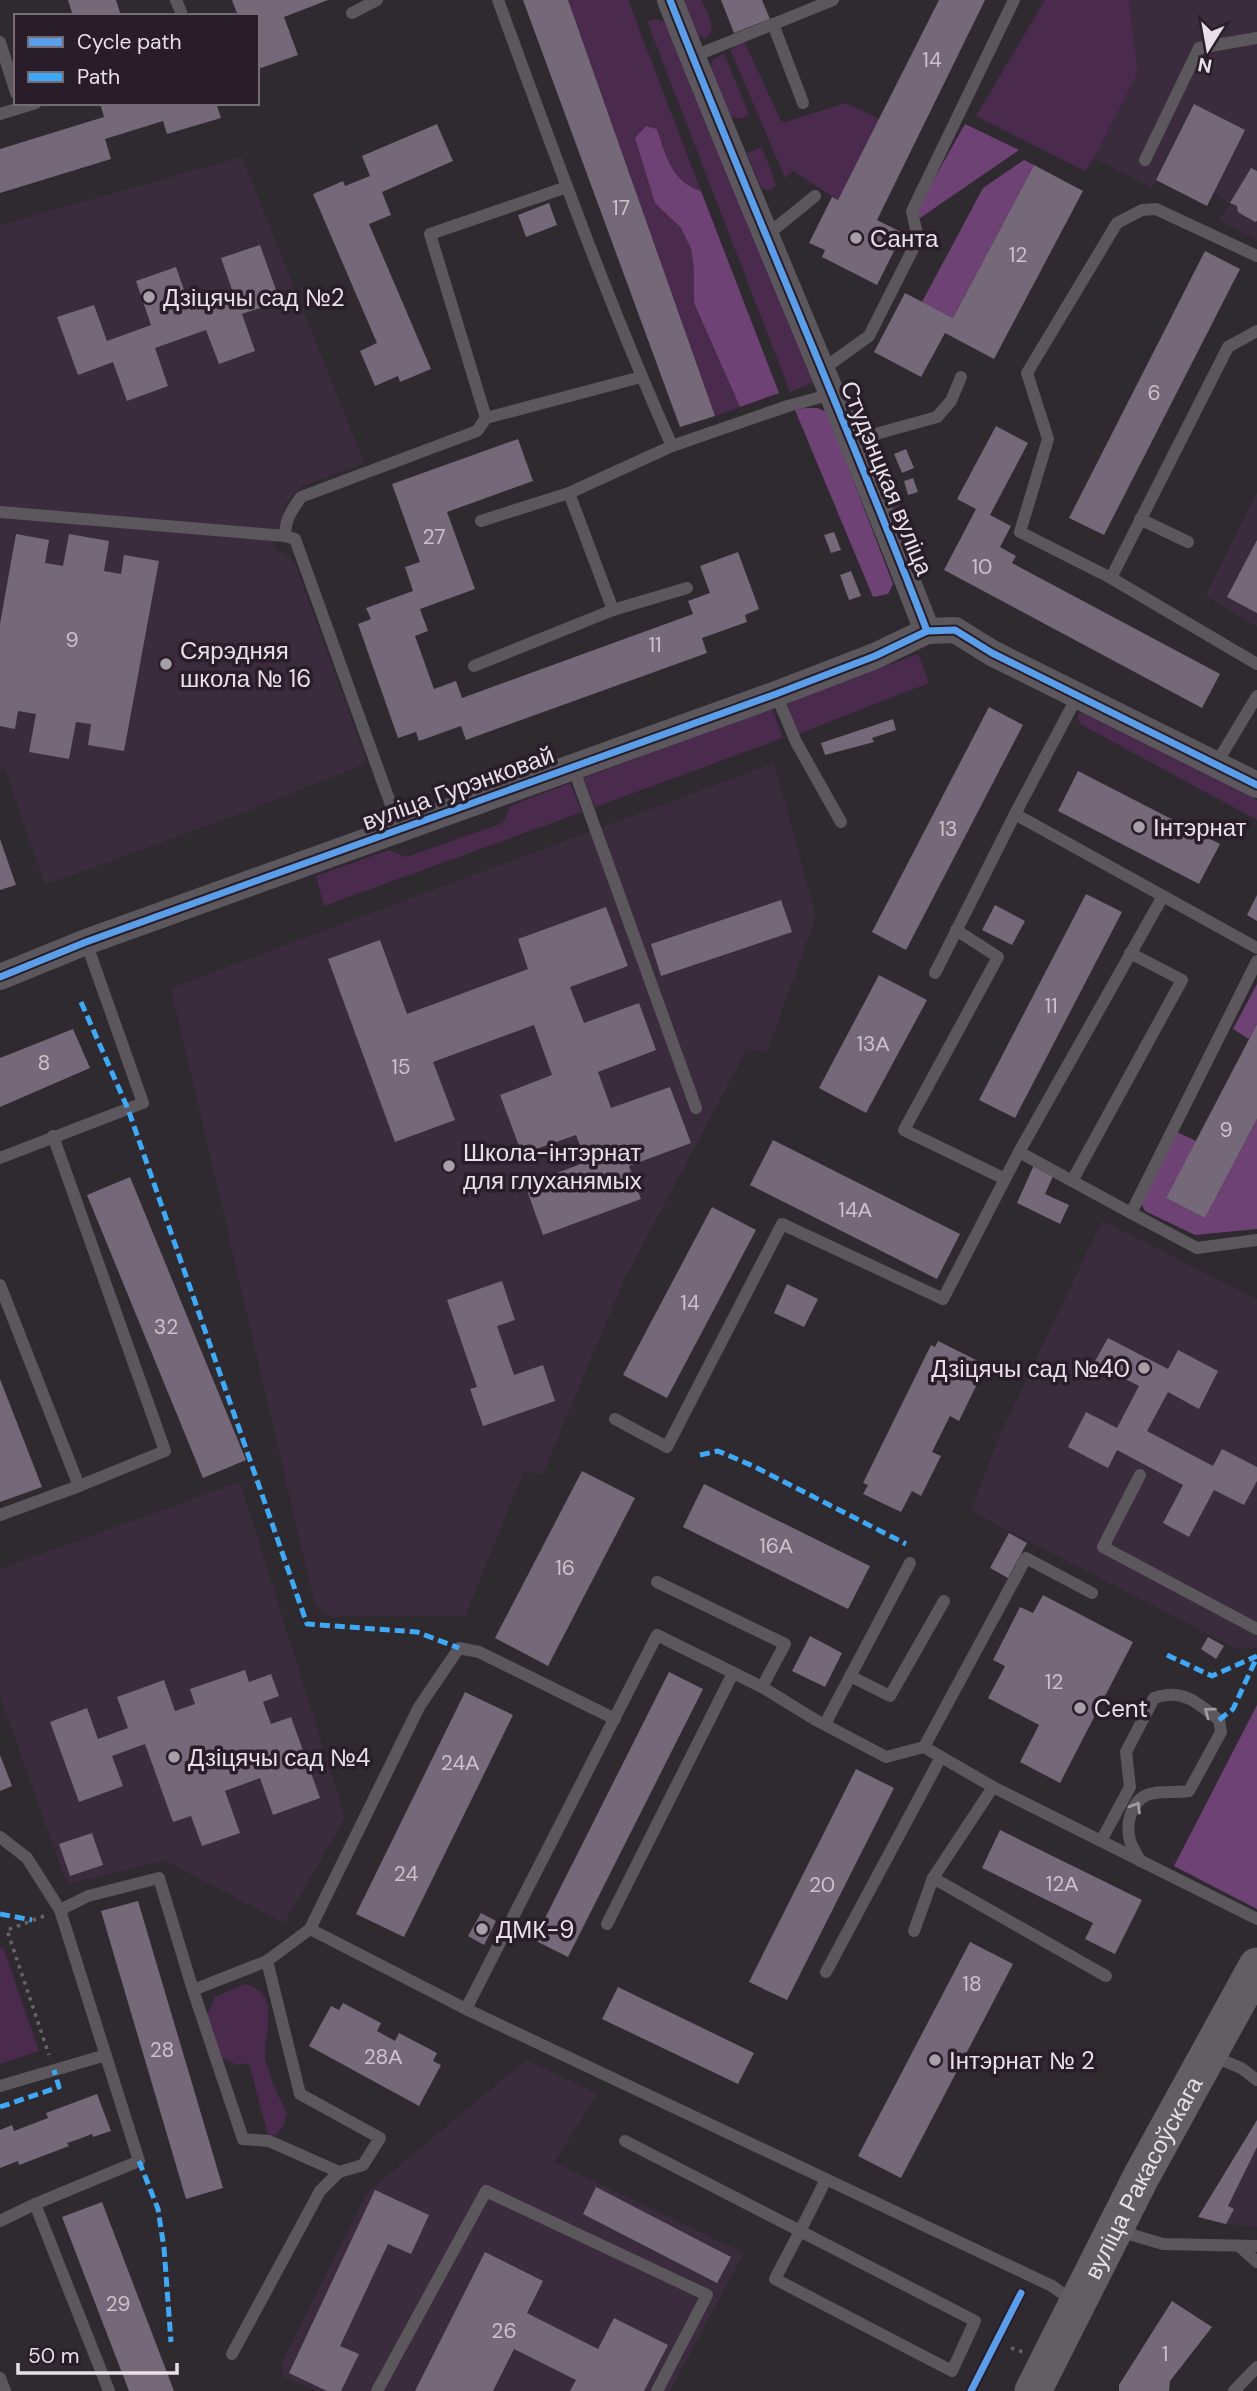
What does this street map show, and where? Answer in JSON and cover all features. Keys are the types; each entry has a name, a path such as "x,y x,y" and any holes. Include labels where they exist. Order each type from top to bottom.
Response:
{"main road":[{"name":"вуліца Ракасоўскага","path":"1033,2391 1115,2230 1257,1966"}],"street":[{"name":"Студэнцкая вуліца","path":"670,0 726,141 855,447 927,631"},
{"path":"927,631 955,630 992,653 1257,785"},
{"name":"вуліца Гурэнковай","path":"0,977 86,943 776,694 875,656 927,631"}],"lane":[{"path":"352,13 377,0"},
{"path":"498,0 641,377 672,446"},
{"path":"692,57 833,0"},
{"path":"823,369 869,336 918,239 912,211 1014,0"},
{"path":"773,24 803,103"},
{"path":"1145,160 1199,48 1257,38"},
{"path":"0,42 14,87"},
{"path":"0,114 20,105"},
{"path":"486,418 430,234 567,187"},
{"path":"767,235 815,195"},
{"path":"1257,256 1156,209 1142,210 1117,223 1027,373 1048,439 1020,532 1111,578 1257,664"},
{"path":"1111,578 1228,347 1257,331"},
{"path":"285,536 285,525 290,512 301,497 477,431 486,418 641,377"},
{"path":"855,447 879,433 937,417 951,401 961,377"},
{"path":"481,521 569,494 672,446 788,406 832,394"},
{"path":"569,494 613,610"},
{"path":"0,512 295,539 400,830"},
{"path":"1140,519 1188,542"},
{"path":"474,666 613,610 687,588"},
{"path":"776,694 796,742 841,822"},
{"path":"935,973 1079,695"},
{"path":"1216,764 1257,696"},
{"path":"573,767 696,1108"},
{"path":"1015,814 1257,948"},
{"path":"615,1419 667,1447 782,1224 943,1299 1019,1152 1163,896"},
{"path":"957,930 998,957 904,1130 1005,1179"},
{"path":"0,1158 143,1103 86,943"},
{"path":"1072,1181 1182,980 1130,953"},
{"path":"1132,1213 1257,961"},
{"path":"0,1515 166,1451 53,1136"},
{"path":"1019,1152 1197,1248 1257,1240"},
{"path":"0,1285 79,1486"},
{"path":"1140,1475 1102,1547 1257,1629"},
{"path":"924,1747 1026,1558 1092,1593"},
{"path":"825,1724 910,1563"},
{"path":"657,1582 785,1644 762,1687"},
{"path":"850,1676 890,1696 944,1601"},
{"path":"466,2009 657,1635 762,1687 886,1757 924,1747 993,1787 1257,1919"},
{"path":"193,1990 267,1961 310,1929 419,1707 459,1648 479,1652 615,1719"},
{"path":"607,1924 733,1673"},
{"path":"1101,1841 1130,1787 1126,1752 1154,1698 1170,1692 1186,1697 1219,1720 1221,1732 1189,1791 1154,1793 1141,1797 1132,1810 1128,1826 1130,1841 1140,1861"},
{"path":"826,1972 941,1757"},
{"path":"914,1931 933,1878 993,1787"},
{"path":"0,1837 27,1858 60,1910 139,2161 0,2221"},
{"path":"60,1910 88,1896 159,1878 243,2139 269,2141 339,2172"},
{"path":"933,1878 1106,1976"},
{"path":"310,1929 466,2009 1052,2286 1076,2304"},
{"path":"232,2354 320,2191 339,2172 363,2165 380,2138 300,2094 267,1961"},
{"path":"1208,2054 1241,2068 1257,2080"},
{"path":"0,2086 106,2055"},
{"path":"625,2141 800,2231 975,2321 952,2371 775,2279 800,2231 826,2179"},
{"path":"377,2391 486,2190 708,2295 657,2391"},
{"path":"35,2204 109,2391"},
{"path":"1115,2230 1163,2244 1257,2245"},
{"path":"1239,2246 1257,2262"},
{"path":"1234,2391 1257,2367"},
{"path":"0,2378 5,2391"}],"path":[{"path":"54,2070 7,1930 60,1910"}],"shaded area":[{"path":"568,0 628,0 701,191 691,187 676,174 657,129 646,126 635,138 655,203 681,228 691,249 694,303 740,407 715,416"},
{"path":"679,0 701,0 711,26 705,39 693,33"},
{"path":"1045,0 1129,0 1138,72 1085,171 976,116"},
{"path":"1129,0 1257,0 1257,240 1219,220 1230,203 1214,193 1207,206 1156,180 1152,188 1094,158 1138,72"},
{"path":"656,19 671,24 814,382 790,392 647,21"},
{"path":"744,41 782,123 846,103 879,119 838,200 793,171 785,178 730,49"},
{"path":"724,53 749,115 741,119 728,116 710,72 712,61"},
{"path":"965,124 1019,150 920,218 917,209"},
{"path":"646,126 657,129 676,174 691,187 701,191 779,393 740,407 694,303 691,249 681,228 655,203 635,138"},
{"path":"762,147 776,185 771,190 761,187 747,153"},
{"path":"242,157 364,463 302,486 285,504 273,549 290,557 296,565 367,763 244,812 45,885 5,768 0,769 0,225"},
{"path":"1024,160 1034,165 953,318 922,302 983,188"},
{"path":"817,408 827,412 893,584 888,594 873,597 795,410"},
{"path":"876,444 924,572 915,576 870,457"},
{"path":"1257,492 1257,627 1206,596"},
{"path":"918,654 929,683 798,734 788,706 792,701"},
{"path":"772,708 783,738 595,807 584,778"},
{"path":"1086,710 1257,800 1257,820 1080,724 1077,715"},
{"name":"Школа-інтэрнат для глуханямых","path":"774,763 816,916 767,1052 747,1049 624,1280 542,1475 524,1471 465,1616 327,1616 315,1605 171,988"},
{"path":"570,783 582,812 324,906 316,876 389,850 406,857 503,823 510,806"},
{"path":"1257,984 1257,1024 1249,1039 1233,1029"},
{"path":"1257,1119 1257,1229 1195,1235 1145,1211 1141,1204 1177,1132 1196,1141 1166,1198 1205,1218"},
{"name":"Дзіцячы сад №40","path":"1102,1221 1257,1299 1257,1648 1237,1649 971,1511 999,1437"},
{"name":"Дзіцячы сад №4","path":"240,1482 345,1818 284,1923 164,1860 67,1884 0,1696 0,1569"},
{"path":"1257,1705 1257,1909 1174,1866"},
{"path":"3,1947 39,2051 0,2064 0,1948"},
{"path":"245,1984 264,1996 267,2004 265,2055 273,2084 287,2112 284,2124 276,2135 268,2135 249,2063 237,2065 218,2056 206,2017 215,1997"},
{"path":"526,2060 598,2094 554,2162 744,2253 670,2391 318,2391 284,2377 281,2365 367,2193"},
{"path":"1257,2120 1257,2227 1226,2224 1198,2217"}],"building":[{"path":"68,0 116,0 120,14 72,14"},
{"path":"232,0 328,0 284,17 298,55 259,69 259,14 237,14"},
{"path":"523,0 568,0 715,416 680,427"},
{"path":"721,0 762,0 770,19 734,33"},
{"path":"939,0 985,0 877,220 903,233 877,285 822,257 825,250 809,243 832,197 838,200"},
{"path":"1194,104 1245,130 1207,206 1156,180"},
{"path":"101,105 217,105 221,118 167,134 163,121 105,139 111,159 0,193 0,149 104,117"},
{"path":"437,124 453,161 382,192 391,215 369,224 431,369 400,382 398,376 375,386 360,351 377,343 313,194 343,181 345,186 370,176 362,156"},
{"path":"1034,165 1083,191 994,359 945,333 921,377 874,352 905,293 953,318"},
{"path":"1251,168 1257,171 1255,222 1238,212 1237,206 1230,203"},
{"path":"549,203 557,225 526,237 518,215"},
{"path":"260,245 280,301 242,314 255,351 219,364 206,330 155,348 168,386 127,401 113,362 78,375 57,317 94,305 107,341 151,325 136,281 176,267 191,310 234,295 221,258"},
{"path":"1205,251 1240,269 1104,535 1069,518"},
{"path":"996,426 1028,443 990,515 1011,526 1000,547 1016,556 1012,563 1220,674 1202,708 944,570 976,509 957,499"},
{"path":"518,439 533,481 447,512 475,589 420,609 428,631 415,636 434,689 456,681 462,698 693,614 688,601 710,593 700,566 738,552 759,609 745,615 747,622 702,638 707,653 466,740 461,726 419,741 416,732 398,738 358,624 371,619 366,608 413,591 405,567 420,562 392,484"},
{"path":"906,449 914,468 902,473 894,454"},
{"path":"913,478 918,492 908,495 904,481"},
{"path":"834,532 841,550 831,553 824,535"},
{"path":"16,534 49,540 45,563 63,566 69,534 109,541 104,571 121,574 124,555 159,561 124,751 88,745 91,724 76,722 69,759 29,752 36,714 18,711 15,729 0,726 0,624"},
{"path":"1257,540 1257,613 1227,597"},
{"path":"851,571 861,596 849,600 840,575"},
{"path":"989,707 1023,725 906,950 872,932"},
{"path":"893,719 896,730 872,738 874,742 825,755 821,743"},
{"name":"Інтэрнат","path":"1078,771 1220,844 1199,884 1058,811"},
{"path":"0,839 16,885 0,890"},
{"path":"1086,894 1122,912 1015,1118 979,1100"},
{"path":"1257,895 1257,921 1247,915"},
{"path":"781,900 792,932 661,976 651,944"},
{"path":"995,905 1025,921 1012,945 982,930"},
{"path":"606,907 628,966 570,987 584,1023 639,1003 656,1050 598,1072 611,1108 670,1087 691,1143 629,1166 641,1199 543,1235 525,1185 586,1162 576,1135 522,1154 500,1095 552,1075 534,1025 433,1062 455,1120 395,1142 328,959 380,940 407,1014 528,969 518,939"},
{"path":"879,975 927,1000 866,1113 819,1088"},
{"path":"1257,1024 1257,1119 1205,1218 1166,1198"},
{"path":"73,1029 90,1068 0,1107 0,1058"},
{"path":"773,1140 960,1234 937,1279 750,1185"},
{"path":"1034,1165 1054,1174 1045,1194 1069,1205 1060,1224 1017,1203"},
{"path":"130,1177 246,1460 203,1478 87,1195"},
{"path":"712,1207 756,1230 667,1398 623,1375"},
{"path":"502,1281 515,1320 497,1326 514,1375 543,1365 555,1401 483,1426 470,1389 477,1387 447,1300"},
{"path":"787,1284 818,1299 804,1327 774,1313"},
{"path":"1108,1338 1168,1369 1178,1350 1218,1371 1199,1409 1168,1392 1147,1431 1213,1466 1222,1449 1257,1467 1257,1481 1244,1505 1214,1490 1189,1537 1163,1523 1183,1485 1117,1450 1108,1468 1068,1447 1086,1412 1117,1428 1139,1386 1094,1363"},
{"path":"938,1341 978,1361 969,1380 977,1384 959,1421 950,1416 932,1452 941,1456 921,1496 912,1491 901,1512 863,1494 868,1485 863,1483 931,1345 935,1347"},
{"path":"0,1379 42,1487 0,1502"},
{"path":"582,1471 635,1498 548,1666 495,1638"},
{"path":"704,1484 870,1566 848,1609 683,1527"},
{"path":"1009,1533 1027,1543 1008,1578 990,1568"},
{"path":"1043,1595 1133,1642 1060,1783 1020,1762 1039,1725 988,1698 1005,1666 993,1660 1020,1607 1033,1613"},
{"path":"810,1636 842,1653 825,1687 792,1671"},
{"path":"1208,1637 1224,1646 1216,1659 1201,1649"},
{"path":"245,1670 249,1682 271,1674 279,1696 263,1702 271,1724 291,1717 320,1798 273,1815 260,1778 225,1791 240,1833 202,1846 191,1816 173,1822 145,1744 112,1756 123,1786 79,1802 50,1722 87,1708 98,1739 128,1728 117,1697 164,1680 175,1711 195,1704 190,1689"},
{"path":"669,1672 703,1689 568,1957 534,1940"},
{"path":"465,1692 513,1715 404,1937 356,1914"},
{"path":"0,1755 12,1786 0,1791"},
{"path":"856,1769 894,1788 787,2000 749,1982"},
{"path":"1000,1830 1142,1900 1115,1954 1085,1939 1093,1923 982,1868"},
{"path":"92,1833 103,1865 70,1876 59,1844"},
{"path":"138,1901 223,2188 186,2199 101,1911"},
{"name":"ДМК-9","path":"481,1913 496,1921 484,1945 468,1936"},
{"name":"Інтэрнат № 2","path":"970,1942 1013,1964 901,2178 858,2156"},
{"path":"618,1987 754,2053 738,2084 602,2019"},
{"path":"343,2003 381,2023 377,2031 395,2041 399,2033 437,2053 433,2061 441,2065 419,2106 309,2046 331,2006 339,2010"},
{"path":"97,2094 111,2131 93,2137 92,2134 67,2143 69,2146 19,2165 18,2161 0,2168 0,2130 12,2125 14,2131 48,2118 46,2113"},
{"path":"1257,2120 1257,2147 1228,2206 1234,2209 1226,2224 1198,2217"},
{"path":"596,2187 731,2257 717,2283 583,2214"},
{"path":"375,2190 429,2215 411,2254 388,2244 340,2346 359,2354 341,2391 327,2391 289,2373"},
{"path":"102,2202 174,2391 129,2391 62,2217"},
{"path":"485,2252 543,2281 527,2313 598,2349 614,2318 668,2345 644,2391 570,2391 576,2380 514,2349 493,2391 415,2391"},
{"path":"1172,2301 1212,2327 1170,2381 1169,2391 1119,2391 1119,2385"}],"marked path":[{"path":"81,1002 128,1109 307,1624 417,1632 459,1648"},
{"path":"700,1455 718,1451 753,1466 906,1544"},
{"path":"1167,1655 1212,1676 1257,1656"},
{"path":"1219,1720 1233,1709 1257,1657"},
{"path":"0,1914 32,1920"},
{"path":"0,2107 59,2087 54,2070"},
{"path":"139,2161 158,2209 164,2248 171,2342"}],"cycle path":[{"path":"670,0 927,631"},
{"path":"0,977 86,942 776,694 875,656 927,631 955,630 992,653 1257,785"},
{"path":"971,2391 1021,2293"}],"place":[{"name":"Санта","path":"856,238"},
{"name":"Дзіцячы сад №2","path":"149,297"},
{"name":"Сярэдняя школа № 16","path":"166,664"},
{"name":"Інтэрнат","path":"1139,827"},
{"name":"Школа-інтэрнат для глуханямых","path":"449,1166"},
{"name":"Дзіцячы сад №40","path":"1144,1368"},
{"name":"Cent","path":"1080,1708"},
{"name":"Дзіцячы сад №4","path":"174,1757"},
{"name":"ДМК-9","path":"482,1929"},
{"name":"Інтэрнат № 2","path":"935,2060"}]}
